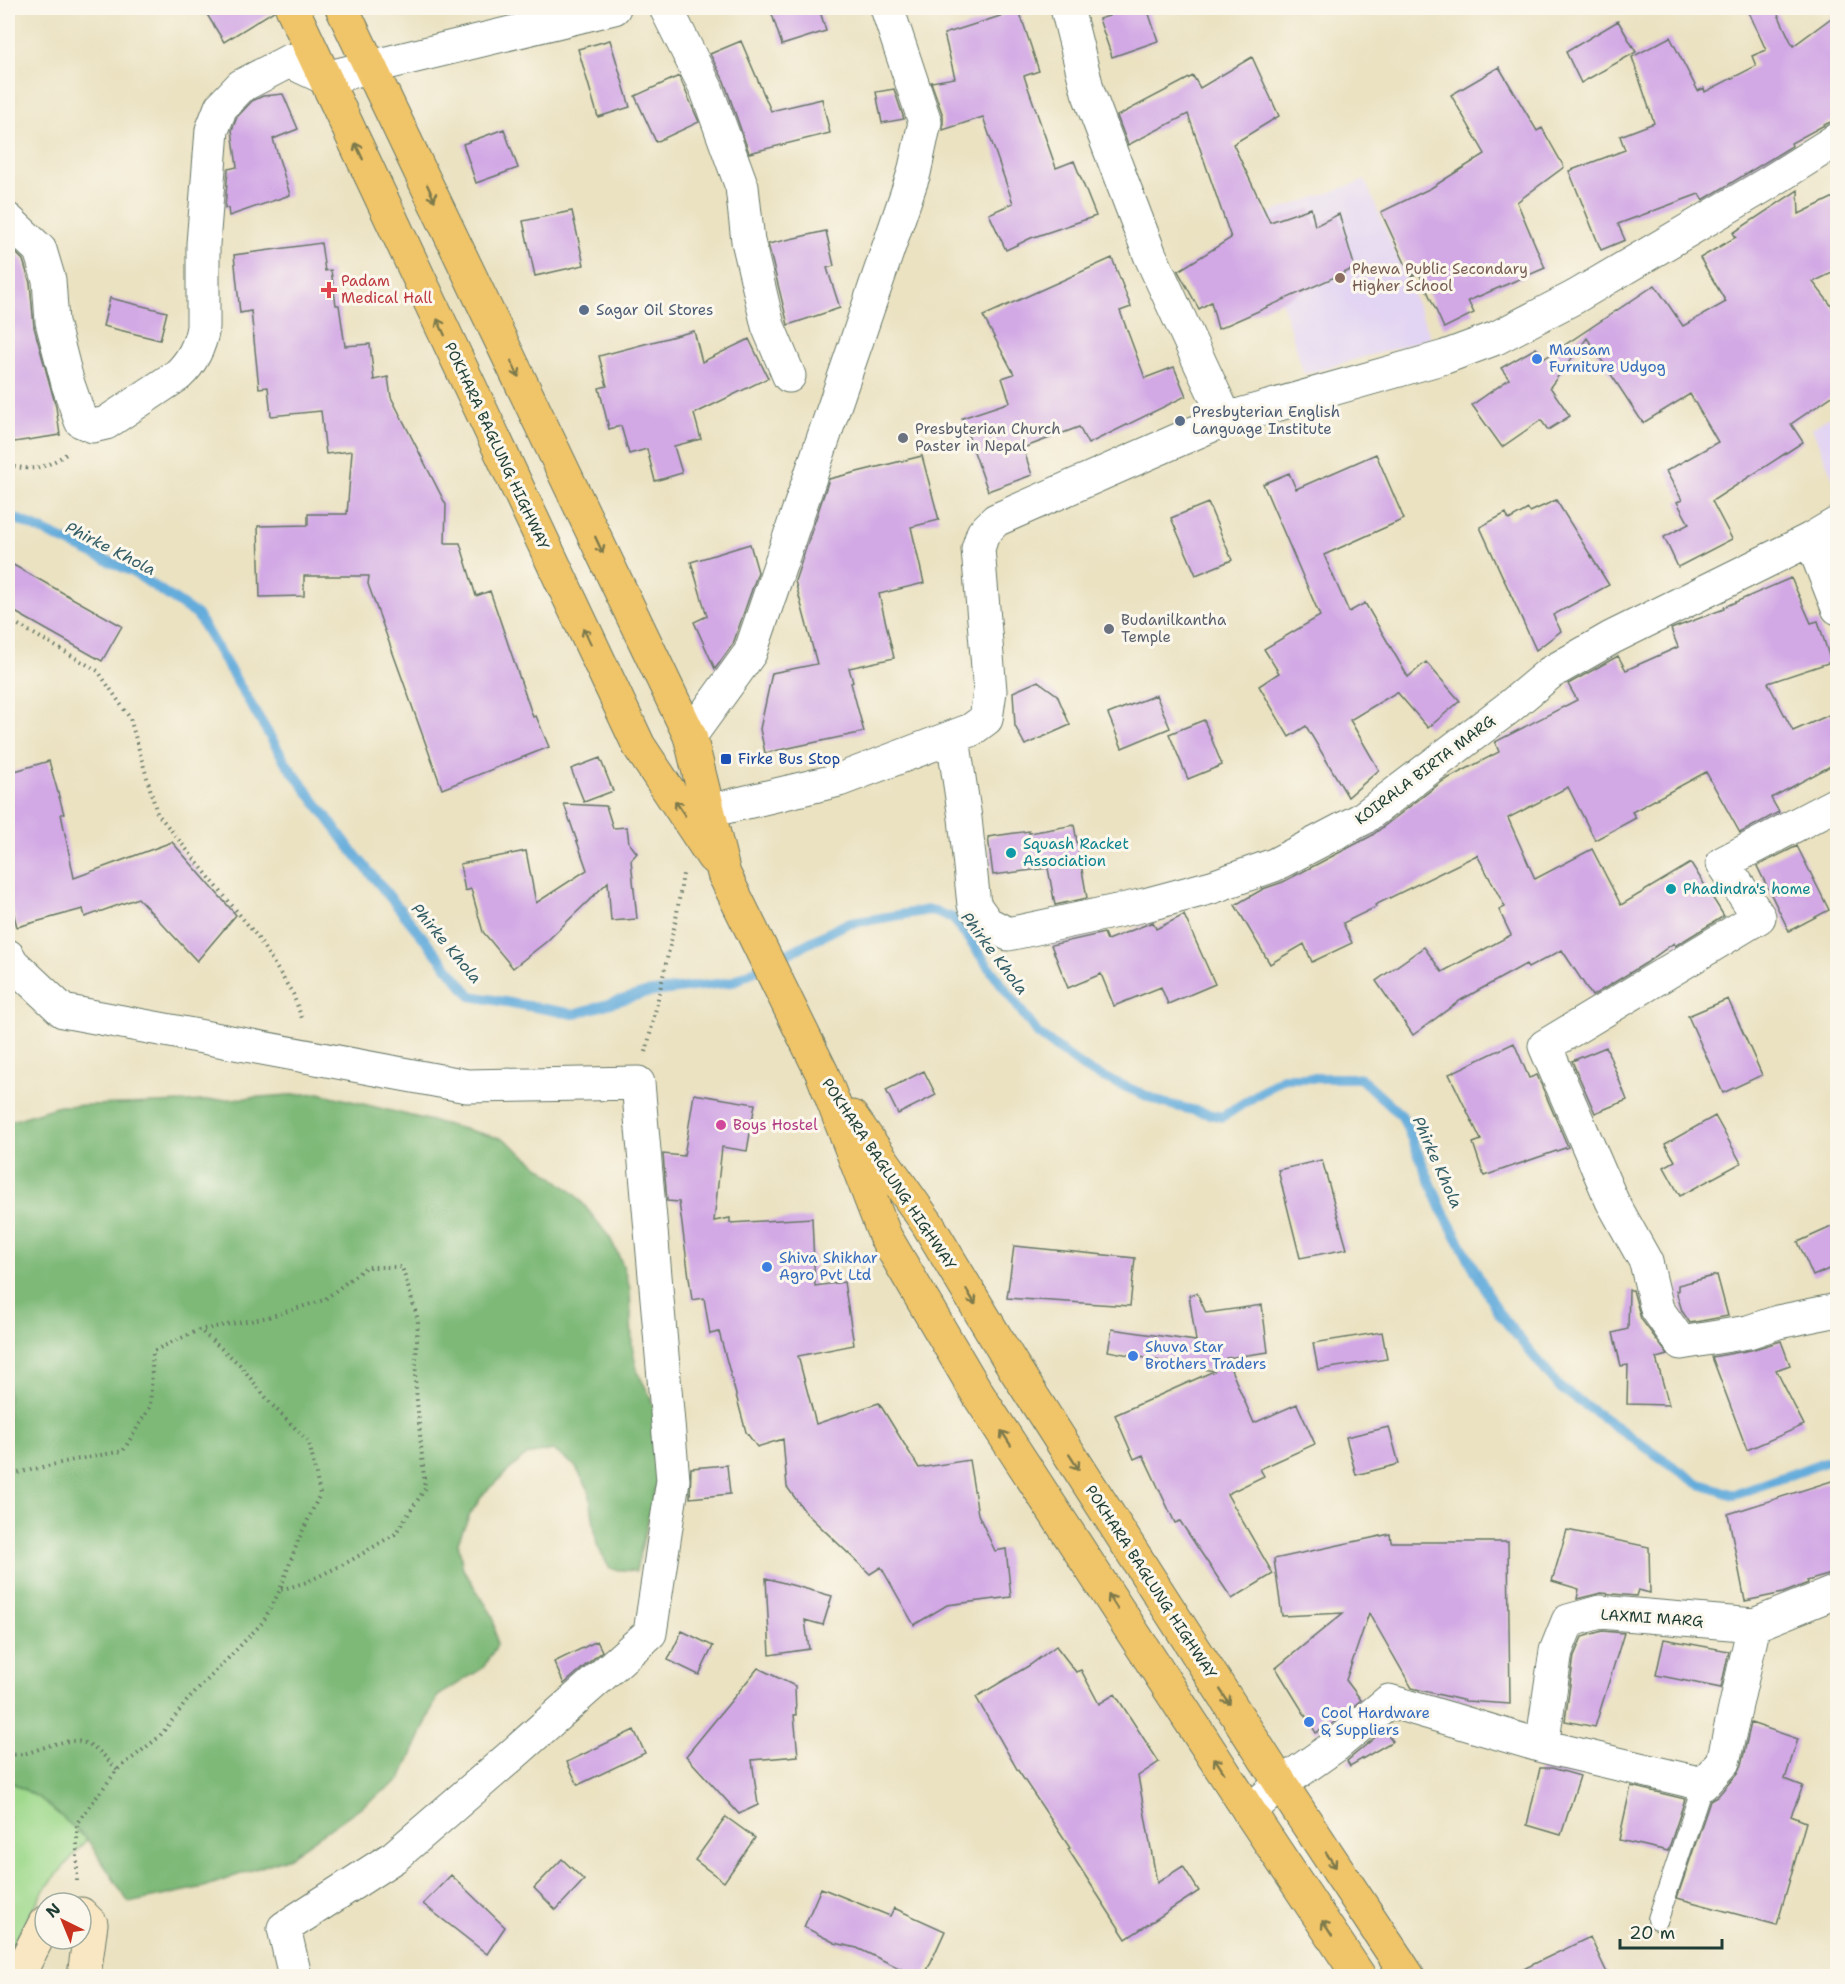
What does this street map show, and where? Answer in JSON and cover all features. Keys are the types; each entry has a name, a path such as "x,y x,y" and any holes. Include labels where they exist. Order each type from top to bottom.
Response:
{"highway":[{"name":"POKHARA BAGLUNG HIGHWAY","path":"292,8 639,746 724,873"},
{"path":"342,8 690,736 724,873 822,1073"},
{"name":"POKHARA BAGLUNG HIGHWAY","path":"822,1073 927,1223 1013,1366 1281,1784 1408,1977"},
{"name":"POKHARA BAGLUNG HIGHWAY","path":"822,1073 885,1236 979,1396 1359,1977"}],"street":[{"path":"8,220 40,250 49,280 52,322 68,384 81,422 93,426 106,423 178,375 188,366 201,340 203,244 212,130 221,107 241,86 289,62 325,78 614,8"},
{"path":"666,8 706,88 742,187 748,241 768,326 789,376"},
{"path":"690,736 750,653 914,173 925,122 887,8"},
{"path":"1067,8 1088,92 1150,255 1226,419"},
{"path":"709,811 839,780 953,738 971,730 986,719 990,691 978,549 983,533 996,520 1226,419 1445,357 1496,338 1575,297 1838,140"},
{"path":"1824,531 1838,608"},
{"name":"KOIRALA BIRTA MARG","path":"953,738 965,818 974,905 987,923 1008,934 1145,906 1274,866 1332,836 1362,819 1508,708 1550,673 1611,638 1824,531"},
{"path":"1838,803 1723,863 1759,917 1545,1046 1612,1201 1646,1262 1657,1309 1681,1343 1748,1332 1778,1322 1838,1310"},
{"path":"8,956 12,963 63,1011 466,1086 638,1083 673,1480 650,1633 394,1857 284,1928 295,1977"},
{"name":"LAXMI MARG","path":"1542,1746 1556,1652 1568,1621 1600,1612 1754,1625 1838,1591"},
{"path":"1249,1811 1281,1784 1335,1746 1389,1701 1542,1746 1703,1784 1723,1762 1754,1625"},
{"path":"18,1977 33,1947"},
{"path":"84,1977 87,1951"}],"lane":[{"path":"1658,1919 1703,1784"}],"path":[{"path":"8,465 26,469 40,468 52,463 74,449 93,426"},
{"path":"8,619 98,671 130,718 157,813 256,935 293,994 318,1058"},
{"path":"648,1045 676,919"},
{"path":"8,1478 13,1474 123,1451 150,1407 153,1352 199,1330 268,1317 324,1300 366,1267 402,1267 418,1320 415,1379 425,1489 395,1534 350,1561 307,1582 280,1590"},
{"path":"79,1891 77,1823 117,1770 159,1737 187,1701 263,1622 280,1590 298,1541 320,1494 309,1442 272,1405 238,1364 199,1330"},
{"path":"8,1754 19,1756 60,1743 83,1741 102,1752 117,1770"}],"shaded area":[{"name":"Phewa Public Secondary Higher School","path":"1365,180 1431,338 1304,374 1256,218"},
{"path":"1837,412 1837,488 1812,428"}],"green space":[{"path":"319,1093 504,1139 576,1195 610,1238 622,1263 630,1289 632,1345 637,1371 650,1396 665,1448 636,1571 610,1569 597,1545 589,1490 575,1466 553,1450 526,1455 484,1493 469,1516 458,1542 463,1569 493,1616 497,1645 483,1668 438,1696 401,1779 289,1857 204,1887 129,1903 87,1839 41,1799 8,1780 8,1122 59,1106 186,1102"},
{"path":"8,1780 41,1799 87,1839 43,1891 33,1891 33,1909 8,1952"}],"building":[{"path":"203,8 273,8 274,11 224,42"},
{"path":"770,8 819,8 826,31 782,45"},
{"path":"1106,8 1147,8 1158,41 1112,57 1099,19 1109,16"},
{"path":"1747,8 1775,8 1793,46 1838,13 1838,120 1791,143 1792,146 1703,200 1699,194 1618,224 1625,240 1601,250 1569,171 1625,150 1620,136 1654,123 1632,57 1670,37 1698,91 1704,88 1705,92 1756,66 1752,56 1766,50"},
{"path":"1019,10 1039,71 1024,76 1056,168 1074,161 1096,216 1031,238 1006,250 989,214 1013,203 983,117 943,130 943,116 931,82 955,78 944,34"},
{"path":"1618,21 1636,52 1581,83 1566,52"},
{"path":"610,40 630,107 598,117 578,49"},
{"path":"741,41 771,111 822,99 830,133 749,153 724,81 710,54"},
{"path":"1252,57 1279,116 1233,144 1270,222 1311,208 1315,226 1339,214 1355,268 1218,329 1211,302 1199,309 1178,271 1231,238 1188,114 1128,145 1117,116 1193,76 1200,88"},
{"path":"1499,67 1537,131 1542,128 1564,167 1517,202 1545,268 1468,301 1474,313 1444,328 1419,273 1411,276 1381,212 1431,188 1485,154 1451,95"},
{"path":"679,76 699,122 656,142 635,96"},
{"path":"894,89 904,119 882,123 876,92"},
{"path":"283,94 298,129 273,139 290,195 229,216 228,208 225,208 228,169 237,167 232,130 237,117 252,101 263,96"},
{"path":"504,129 518,168 476,183 463,144"},
{"path":"1798,190 1799,214 1838,195 1838,270 1813,282 1838,314 1838,392 1791,424 1803,442 1712,501 1732,539 1678,567 1664,537 1689,524 1677,502 1682,500 1666,471 1718,442 1690,394 1643,423 1587,338 1550,387 1570,416 1548,430 1541,420 1502,447 1472,405 1509,379 1501,368 1536,348 1545,358 1655,285 1683,326 1726,302 1700,258 1736,237 1733,233"},
{"path":"572,211 584,265 535,276 523,221"},
{"path":"826,231 834,266 827,268 840,308 788,325 768,244"},
{"path":"321,243 325,271 331,270 345,346 370,344 374,380 388,377 391,397 446,505 445,543 460,543 476,596 490,591 533,717 536,716 549,747 442,789 368,584 369,576 304,576 304,596 260,597 258,526 308,525 308,514 347,514 352,451 326,454 321,411 271,416 268,387 259,388 251,311 240,313 234,255"},
{"path":"8,245 23,260 30,283 34,327 56,407 60,435 8,443"},
{"path":"1112,258 1131,307 1120,311 1145,378 1174,367 1186,396 1088,444 1079,427 1023,448 1032,475 988,491 962,418 1010,402 1002,378 1014,374 983,316"},
{"path":"110,298 167,312 160,340 103,326"},
{"path":"694,331 702,362 749,339 768,378 694,414 701,439 674,446 682,473 655,481 647,449 629,454 621,426 609,429 599,388 607,386 599,356"},
{"path":"1376,454 1404,519 1324,555 1349,612 1365,603 1408,677 1426,662 1460,701 1428,728 1397,692 1350,720 1379,770 1348,797 1306,726 1289,737 1259,686 1279,673 1264,649 1320,616 1263,484 1289,473 1296,489"},
{"path":"922,456 939,520 911,527 924,583 879,594 894,658 849,668 864,732 765,753 760,729 772,673 817,664 795,581 829,479"},
{"path":"1556,500 1609,585 1553,615 1561,631 1536,650 1480,527 1506,513 1509,520 1528,509 1530,512"},
{"path":"1208,503 1232,560 1196,575 1171,518"},
{"path":"750,544 758,572 733,644 715,669 694,622 707,616 691,562"},
{"path":"8,562 122,626 102,661 8,608"},
{"path":"1791,578 1811,623 1818,621 1831,662 1768,683 1793,731 1838,711 1838,762 1771,798 1779,812 1740,833 1706,772 1632,812 1636,818 1595,840 1568,787 1508,818 1535,879 1592,849 1621,905 1691,863 1724,916 1675,946 1674,943 1592,996 1562,950 1528,968 1526,964 1461,1000 1413,1035 1376,981 1424,947 1442,972 1511,935 1499,910 1505,907 1477,855 1343,923 1352,943 1312,962 1304,944 1270,964 1235,905 1371,836 1443,781 1499,752 1495,742 1577,700 1568,684 1618,656 1626,670 1678,647 1671,629 1724,609 1724,607"},
{"path":"1038,681 1057,695 1070,725 1025,745 1015,726 1013,692"},
{"path":"1156,695 1170,728 1122,748 1108,714"},
{"path":"1204,720 1222,765 1188,779 1169,734"},
{"path":"600,758 613,791 584,802 571,769"},
{"path":"49,761 64,814 61,814 74,878 172,842 236,915 197,961 138,898 85,917 83,909 17,927 8,892 8,773"},
{"path":"564,804 606,806 613,828 627,827 629,843 637,853 631,860 637,919 611,921 608,882 546,942 513,968 483,932 471,889 465,891 460,864 526,851 536,903 587,870"},
{"path":"1074,825 1087,898 1055,905 1048,868 993,875 988,837"},
{"path":"1797,846 1829,910 1789,931 1757,866"},
{"path":"1184,915 1215,984 1168,1004 1161,987 1114,1006 1101,974 1068,988 1051,945 1104,933 1107,940 1153,922 1156,929"},
{"path":"1728,999 1762,1075 1723,1093 1688,1016"},
{"path":"1514,1043 1529,1078 1537,1075 1568,1147 1484,1176 1473,1143 1481,1140 1449,1074"},
{"path":"1606,1047 1627,1100 1595,1113 1572,1061"},
{"path":"924,1071 936,1095 898,1114 886,1090"},
{"path":"694,1094 755,1104 747,1151 722,1147 714,1221 730,1218 730,1223 812,1218 815,1286 844,1282 854,1345 798,1356 816,1424 879,1403 919,1468 969,1460 978,1514 995,1551 1006,1549 1011,1597 947,1605 914,1625 881,1567 870,1574 806,1513 787,1487 783,1439 757,1447 746,1432 719,1332 710,1334 704,1298 692,1300 679,1202 667,1201 663,1154 684,1156"},
{"path":"1715,1116 1741,1163 1680,1196 1664,1167 1675,1161 1665,1144"},
{"path":"1322,1160 1347,1249 1300,1258 1278,1170"},
{"path":"1838,1224 1838,1265 1813,1276 1798,1242"},
{"path":"1014,1246 1135,1258 1130,1306 1007,1298"},
{"path":"1717,1275 1728,1316 1690,1323 1682,1311 1676,1291 1678,1291 1678,1285"},
{"path":"1629,1290 1633,1290 1641,1319 1668,1355 1656,1358 1669,1405 1627,1404 1628,1365 1621,1366 1613,1333 1628,1329"},
{"path":"1197,1293 1206,1313 1262,1305 1268,1352 1226,1358 1254,1423 1297,1404 1315,1444 1260,1469 1264,1476 1227,1494 1273,1574 1232,1599 1180,1521 1175,1523 1143,1455 1134,1459 1115,1415 1214,1371 1108,1351 1112,1329 1196,1341 1189,1295"},
{"path":"1382,1332 1387,1359 1318,1370 1313,1343"},
{"path":"1781,1341 1790,1365 1776,1370 1804,1425 1747,1450 1712,1357 1751,1350"},
{"path":"1389,1427 1399,1464 1356,1475 1346,1437"},
{"path":"727,1465 730,1494 690,1498 691,1468"},
{"path":"1838,1479 1838,1572 1807,1581 1808,1583 1783,1593 1745,1601 1728,1514"},
{"path":"1567,1530 1649,1547 1650,1593 1638,1590 1636,1596 1601,1593 1577,1599 1579,1589 1552,1581"},
{"path":"1390,1534 1391,1542 1508,1542 1510,1704 1466,1701 1412,1688 1369,1613 1346,1680 1361,1700 1327,1728 1325,1726 1316,1733 1276,1668 1343,1613 1282,1616 1274,1559"},
{"path":"766,1578 832,1596 823,1625 805,1620 809,1649 770,1655"},
{"path":"682,1631 713,1646 699,1675 668,1660"},
{"path":"1602,1631 1624,1633 1595,1727 1565,1721 1574,1656 1582,1637"},
{"path":"1664,1639 1729,1651 1721,1688 1656,1675"},
{"path":"597,1641 602,1651 564,1684 554,1662"},
{"path":"1056,1646 1076,1672 1081,1670 1099,1704 1115,1694 1159,1762 1138,1776 1157,1883 1183,1866 1199,1891 1126,1939 1068,1849 1070,1848 1017,1769 976,1697 1030,1665"},
{"path":"758,1668 795,1686 796,1715 794,1715 798,1756 752,1760 758,1805 739,1814 686,1756"},
{"path":"1751,1723 1798,1739 1785,1779 1803,1786 1791,1816 1806,1822 1777,1925 1677,1898 1710,1801 1717,1797 1741,1766"},
{"path":"634,1730 645,1753 578,1785 567,1762"},
{"path":"1384,1730 1393,1741 1350,1766 1347,1761"},
{"path":"1540,1768 1552,1768 1580,1776 1561,1835 1527,1825"},
{"path":"1631,1786 1685,1799 1668,1851 1619,1840"},
{"path":"726,1817 755,1838 724,1882 695,1860"},
{"path":"562,1859 584,1880 556,1910 534,1888"},
{"path":"451,1875 505,1927 487,1954 423,1904"},
{"path":"821,1888 890,1916 894,1908 945,1931 924,1977 918,1977 857,1948 835,1943 804,1927"},
{"path":"1590,1937 1609,1977 1507,1977"}],"waterway":[{"name":"Phirke Khola","path":"8,515 135,573 197,615 286,763 353,852 471,996 574,1014 645,993 732,982 846,924 929,910 953,918 1038,1034 1087,1070 1163,1103 1222,1117 1283,1078 1360,1078 1402,1116 1443,1212 1498,1312 1559,1387 1697,1483 1734,1495 1838,1459"}],"place":[{"name":"Phewa Public Secondary Higher School","path":"1340,278"},
{"name":"Padam Medical Hall","path":"329,290"},
{"name":"Sagar Oil Stores","path":"584,310"},
{"name":"Mausam Furniture Udyog","path":"1537,359"},
{"name":"Presbyterian English Language Institute","path":"1180,421"},
{"name":"Presbyterian Church Paster in Nepal","path":"903,438"},
{"name":"Budanilkantha Temple","path":"1109,629"},
{"name":"Firke Bus Stop","path":"726,759"},
{"name":"Squash Racket Association","path":"1011,853"},
{"name":"Phadindra's home","path":"1671,889"},
{"name":"Boys Hostel","path":"721,1125"},
{"name":"Shiva Shikhar Agro Pvt Ltd","path":"767,1267"},
{"name":"Shuva Star Brothers Traders","path":"1133,1356"},
{"name":"Cool Hardware & Suppliers","path":"1309,1722"}]}
